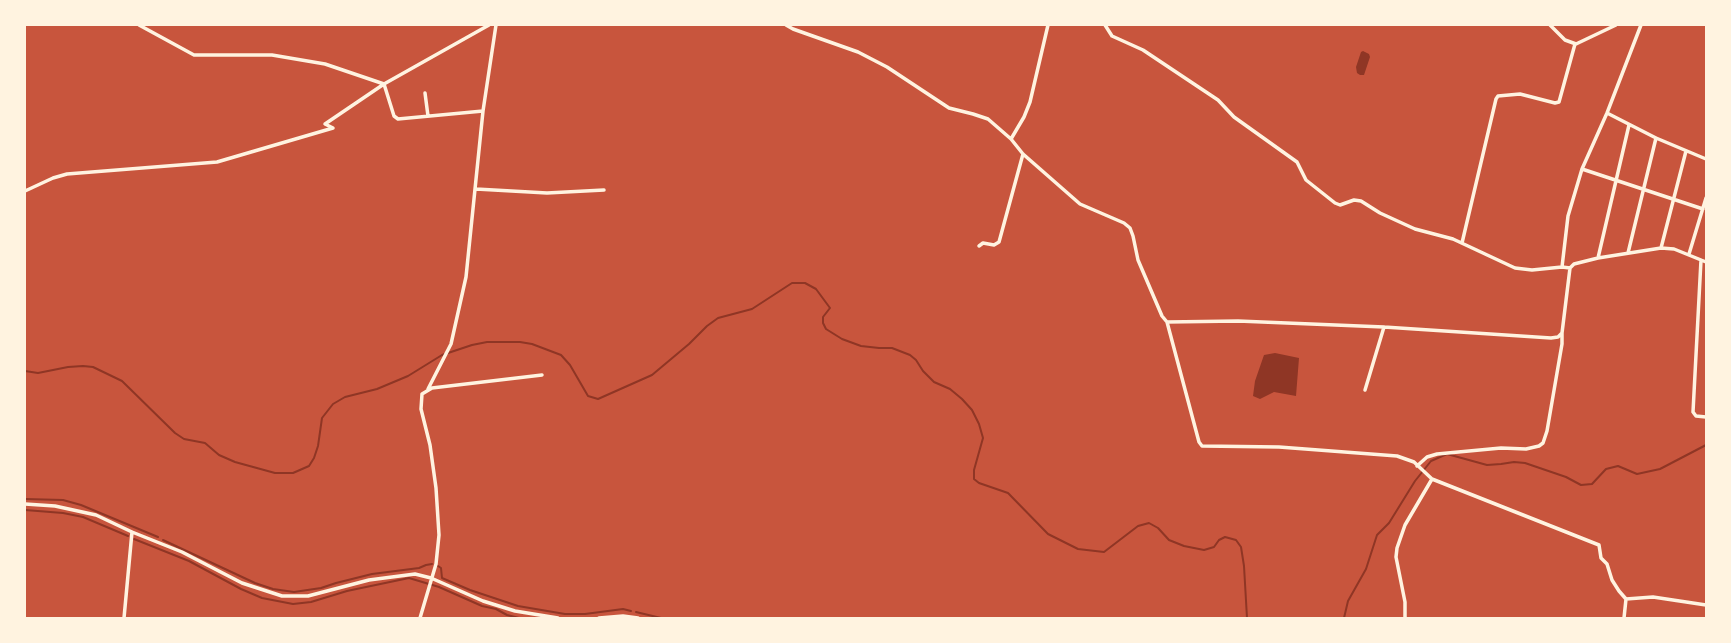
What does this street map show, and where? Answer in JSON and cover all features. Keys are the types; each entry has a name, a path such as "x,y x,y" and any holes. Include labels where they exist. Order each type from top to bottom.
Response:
{"street":[{"path":"139,25 194,55 272,56 325,64 384,84"},
{"path":"25,191 53,178 67,174 217,162 332,128 325,124 384,84 489,25"},
{"path":"420,618 436,564 438,529 436,488 430,445 421,403 422,394 428,389 451,344 466,277 483,111 496,25"},
{"path":"786,25 793,29 858,52 887,67 949,108 988,119 1011,139 1023,154 1080,204 1124,223 1130,228 1138,260 1162,316 1168,322 1198,442 1202,446 1279,447 1397,456 1414,462 1432,479 1599,545 1601,558 1608,564 1612,580 1626,599 1624,618"},
{"path":"1011,139 1024,117 1030,102 1048,25"},
{"path":"1105,25 1112,36 1143,50 1218,100 1239,121 1297,162 1306,180 1335,203 1340,205 1358,200 1415,230 1453,239 1515,268 1532,270 1562,267 1570,268 1580,262 1598,258 1661,248 1674,249 1706,262"},
{"path":"1550,25 1565,40 1575,44 1585,42 1616,25"},
{"path":"1562,267 1568,216 1582,169 1607,114 1641,25"},
{"path":"1462,243 1496,99 1498,96 1520,94 1555,103 1559,102 1575,44"},
{"path":"384,84 395,118 483,111"},
{"path":"425,93 428,116"},
{"path":"1607,114 1656,138 1706,159"},
{"path":"1598,258 1629,125"},
{"path":"1628,253 1656,138"},
{"path":"1661,248 1686,151"},
{"path":"979,246 983,243 994,245 999,242 1023,154"},
{"path":"1582,169 1703,209"},
{"path":"476,189 546,193 604,190"},
{"path":"1689,254 1706,198"},
{"path":"1701,260 1693,412 1696,416 1706,417"},
{"path":"1419,467 1427,457 1437,454 1493,449 1526,449 1539,446 1543,443 1547,431 1562,344 1570,268"},
{"path":"1168,322 1238,320 1384,327 1551,338 1558,337 1562,333"},
{"path":"1365,390 1384,327"},
{"path":"428,389 542,375"},
{"path":"1405,618 1405,602 1396,557 1396,548 1405,525 1432,479"},
{"path":"25,504 55,506 96,515 132,532 182,552 242,583 282,596 308,596 369,580 415,574 431,578 483,601 515,611 558,618"},
{"path":"124,618 132,532"},
{"path":"1626,599 1653,597 1706,605"},
{"path":"599,618 623,616 638,618"}],"shaded area":[{"path":"1363,51 1369,54 1370,57 1364,75 1360,75 1357,73 1356,67 1361,52"},
{"path":"1275,353 1299,358 1296,396 1274,392 1260,399 1253,396 1255,381 1264,355"}],"waterway":[{"path":"25,371 38,373 68,367 93,367 122,381 175,433 184,439 205,443 219,455 235,462 275,473 293,473 309,466 314,458 318,446 322,418 333,404 345,397 377,389 408,376 442,355 472,345 487,342 520,342 532,344 561,355 570,365 588,396 598,399 652,375 718,318 752,309 792,283 805,283 816,289 830,308 823,317 823,323 826,329 842,339 861,346 892,348 910,355 934,382 950,389 962,399 972,410 979,424 983,438 974,470 974,479 979,483 1008,493 1048,534 1078,549 1104,552 1138,526 1149,523 1158,528 1169,540 1184,546 1204,550 1214,547 1219,540 1225,537 1236,540 1241,547 1244,566 1247,618"},
{"path":"1344,618 1348,601 1366,569 1377,535 1389,523 1415,481 1431,461 1447,454 1487,465 1514,462 1525,463 1566,477 1581,485 1592,484 1606,469 1618,466 1637,474 1660,469 1706,445"},
{"path":"25,499 63,500 81,505 158,537"},
{"path":"25,510 63,513 83,517 128,536"},
{"path":"134,539 189,561 241,589 262,598 293,604 311,602 347,591 409,578 439,587 482,606 496,609 507,615 519,618"},
{"path":"163,540 255,583 273,589 294,592 321,588 372,574 419,568 432,564"},
{"path":"438,566 441,568 442,578 470,590 518,606 565,614 585,614 623,609 631,611"},
{"path":"636,612 661,618"}]}
